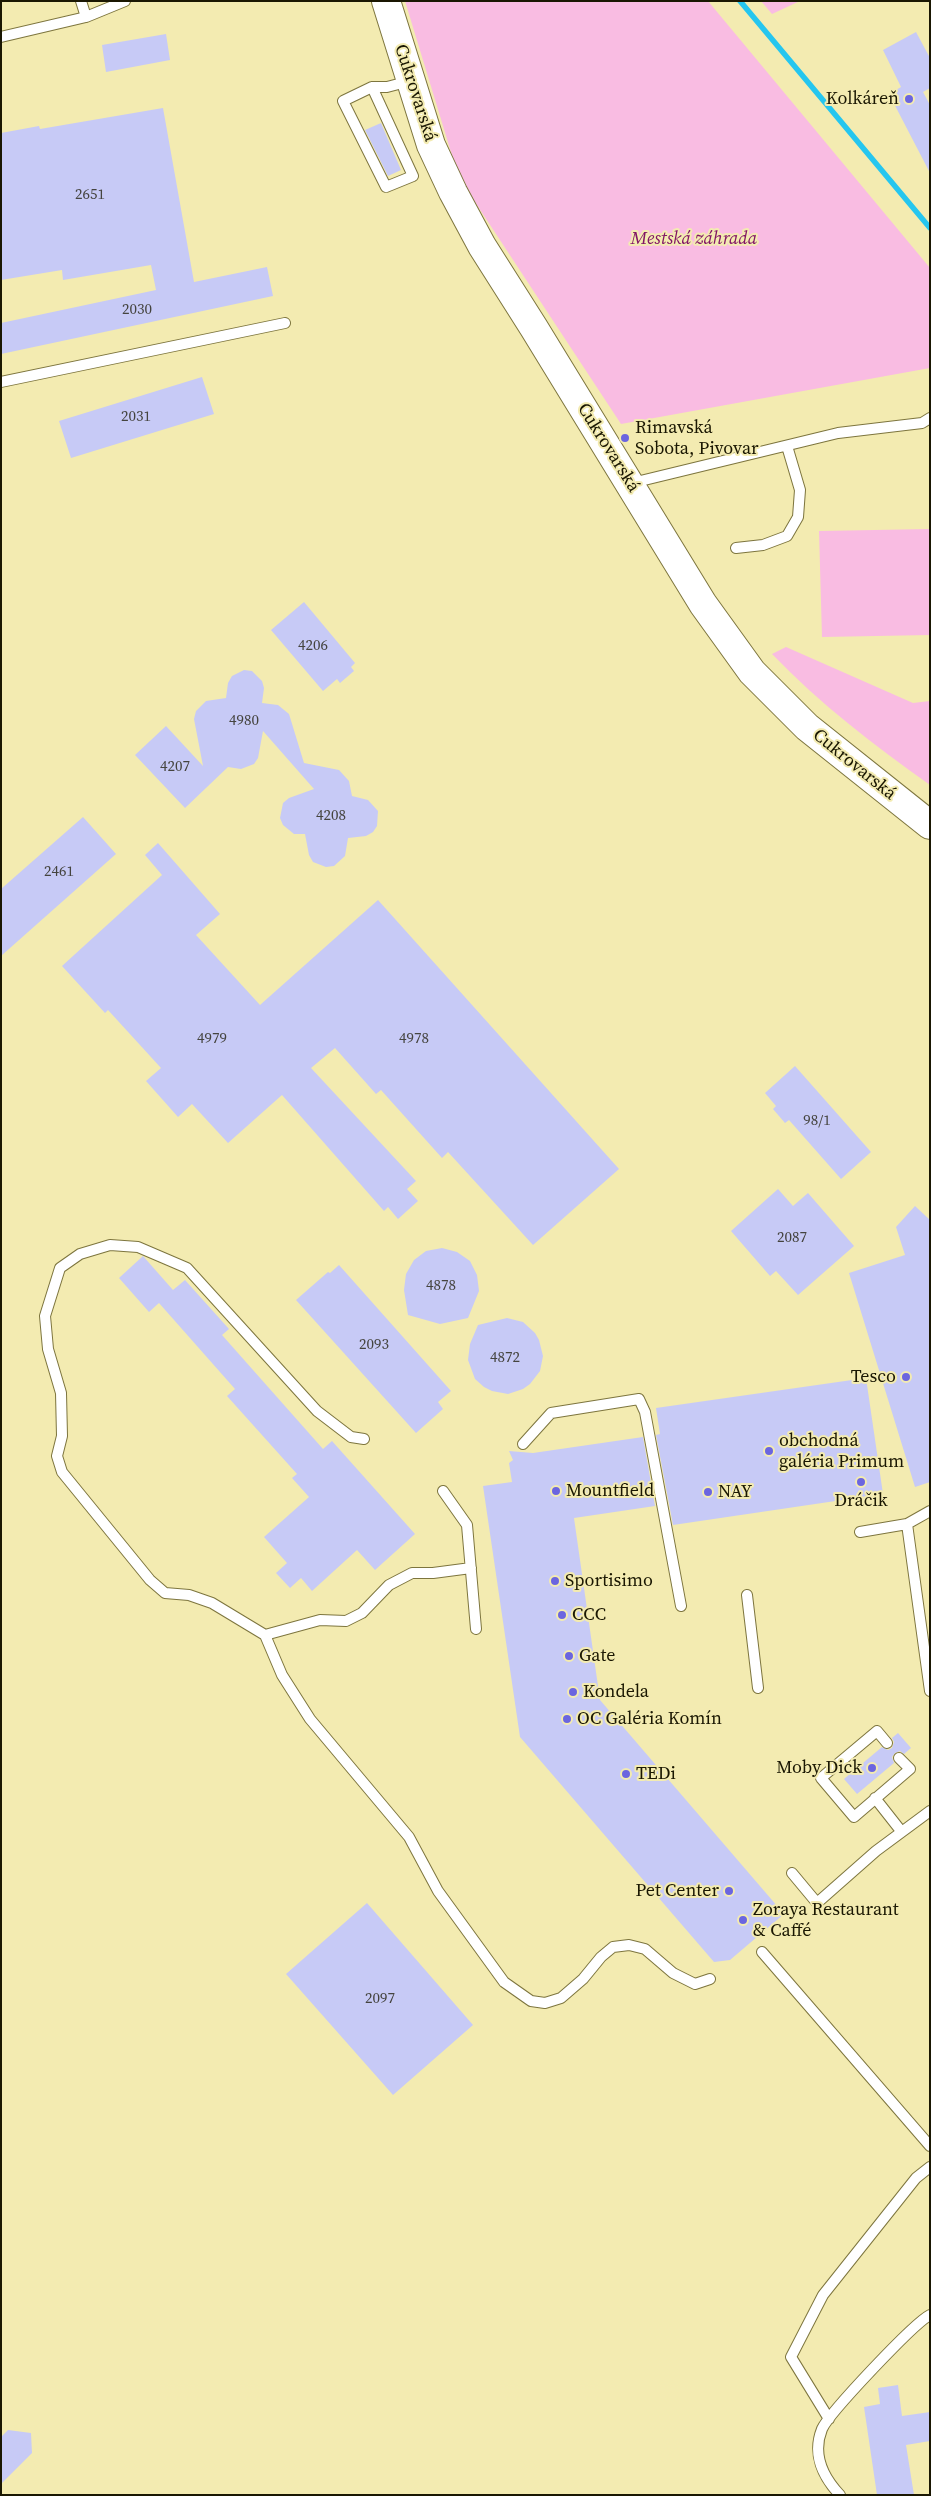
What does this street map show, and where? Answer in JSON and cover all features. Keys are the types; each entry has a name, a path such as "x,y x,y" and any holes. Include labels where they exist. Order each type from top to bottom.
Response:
{"main road":[{"name":"Cukrovarská","path":"386,1 431,145 482,246 703,604 752,672 807,727 930,825"}],"lane":[{"path":"81,1 86,17"},
{"path":"1,37 86,17 125,1"},
{"path":"372,87 414,176 386,187 343,101 372,87 387,87 410,81"},
{"path":"1,382 284,323"},
{"path":"630,484 838,433 922,423 930,418"},
{"path":"736,548 764,545 787,536 798,518 800,490 787,446"},
{"path":"364,1439 351,1437 318,1411 187,1268 138,1247 110,1245 80,1254 60,1268 45,1316 48,1349 61,1393 62,1436 57,1456 62,1472 150,1580 164,1593 189,1595 212,1603 265,1635 282,1675 310,1719 409,1837 438,1891 504,1982 531,2000 544,2003 560,1998 583,1978 601,1957 613,1947 629,1945 645,1950 673,1973 695,1984 710,1979"},
{"path":"523,1444 551,1414 639,1399 645,1412 681,1606"},
{"path":"443,1491 467,1525 476,1629"},
{"path":"860,1532 907,1524 930,1511"},
{"path":"907,1524 930,1691"},
{"path":"265,1635 320,1620 346,1621 362,1613 389,1585 412,1573 433,1573 471,1568"},
{"path":"747,1596 758,1688"},
{"path":"887,1743 877,1731 821,1778 854,1817 910,1769 900,1758"},
{"path":"875,1798 901,1831"},
{"path":"792,1873 817,1903 901,1831 930,1811"},
{"path":"762,1952 930,2146"},
{"path":"829,2419 791,2357 822,2295 916,2178 930,2167"},
{"path":"840,2495 828,2483 820,2466 819,2452 822,2429 901,2341 930,2315"}],"green space":[{"name":"Mestská záhrada","path":"405,1 708,1 930,268 930,368 621,424 471,196 454,162"},
{"path":"761,1 800,1 772,14"},
{"path":"930,529 930,635 822,637 819,531"},
{"path":"786,647 913,703 930,701 930,785 848,723 809,690 772,654"}],"building":[{"name":"Kolkáreň","path":"916,32 930,58 930,88 923,92 930,105 930,173 889,94 901,87 883,50"},
{"path":"166,34 170,60 106,72 102,45"},
{"path":"163,108 194,282 267,267 273,296 1,354 1,323 156,290 151,265 63,280 62,270 1,280 1,133 39,126 40,129"},
{"path":"381,123 401,170 388,176 365,130"},
{"path":"202,377 214,414 71,458 59,421"},
{"path":"304,602 355,663 351,667 354,671 340,683 337,679 323,691 271,630"},
{"path":"244,670 252,671 262,681 264,688 262,703 278,705 289,714 304,763 339,770 349,781 352,796 368,800 378,811 377,826 373,832 366,836 348,838 345,856 334,866 326,867 313,862 309,855 305,834 294,834 283,825 280,818 283,803 289,798 314,789 263,731 258,758 254,764 241,769 228,767 185,808 135,755 166,726 203,766 194,719 196,711 206,701 226,698 228,683 232,676"},
{"path":"83,817 116,854 1,956 1,889"},
{"path":"158,843 220,914 196,935 260,1005 378,900 619,1169 533,1245 448,1152 442,1158 381,1090 376,1094 335,1048 311,1068 416,1181 407,1189 418,1201 398,1219 388,1207 384,1211 282,1095 228,1143 192,1104 178,1117 146,1081 161,1068 108,1010 105,1013 62,966 162,875 145,855"},
{"path":"795,1066 871,1152 841,1179 789,1120 785,1123 773,1109 776,1106 765,1093"},
{"path":"778,1189 793,1206 808,1193 854,1246 798,1295 776,1271 770,1276 731,1231"},
{"name":"Tesco","path":"915,1206 930,1220 930,1482 915,1487 849,1273 905,1255 896,1227"},
{"path":"442,1248 457,1252 470,1261 477,1275 479,1291 468,1318 440,1324 408,1315 404,1290 406,1274 414,1260 426,1251"},
{"path":"143,1256 173,1290 185,1280 229,1329 222,1335 323,1449 332,1441 415,1534 375,1570 357,1550 312,1591 301,1578 290,1588 276,1573 287,1563 264,1537 309,1497 292,1478 297,1474 227,1396 235,1389 159,1303 149,1312 119,1278"},
{"path":"339,1265 451,1391 438,1402 443,1409 416,1433 296,1300 328,1272 330,1273"},
{"path":"507,1318 523,1322 535,1333 543,1356 540,1371 530,1384 523,1389 508,1394 492,1391 484,1387 475,1379 468,1360 470,1344 478,1325"},
{"name":"obchodná galéria Primum","path":"866,1378 883,1494 673,1525 656,1435 660,1434 656,1408"},
{"name":"OC Galéria Komín","path":"643,1437 655,1506 574,1518 600,1700 784,1914 730,1960 714,1962 520,1737 483,1486 512,1482 509,1463 513,1460 509,1451 533,1453"},
{"name":"Moby Dick","path":"898,1733 911,1748 904,1754 900,1751 895,1753 892,1757 894,1763 857,1794 844,1779 882,1747 888,1750 892,1748 894,1742 892,1738"},
{"path":"367,1903 473,2025 393,2095 286,1974"},
{"path":"898,2385 902,2416 930,2412 930,2441 906,2445 914,2495 877,2495 864,2407 880,2404 878,2388"},
{"path":"8,2430 31,2433 32,2453 1,2484 1,2437"}],"waterway":[{"path":"740,1 930,228"}],"place":[{"name":"Kolkáreň","path":"909,99"},
{"name":"Rimavská Sobota, Pivovar","path":"625,438"},
{"name":"Tesco","path":"906,1377"},
{"name":"obchodná galéria Primum","path":"769,1451"},
{"name":"Dráčik","path":"861,1482"},
{"name":"Mountfield","path":"556,1491"},
{"name":"NAY","path":"708,1492"},
{"name":"Sportisimo","path":"555,1581"},
{"name":"CCC","path":"562,1615"},
{"name":"Gate","path":"569,1656"},
{"name":"Kondela","path":"573,1692"},
{"name":"OC Galéria Komín","path":"567,1719"},
{"name":"Moby Dick","path":"872,1768"},
{"name":"TEDi","path":"626,1774"},
{"name":"Pet Center","path":"729,1891"},
{"name":"Zoraya Restaurant & Caffé","path":"743,1920"}]}
